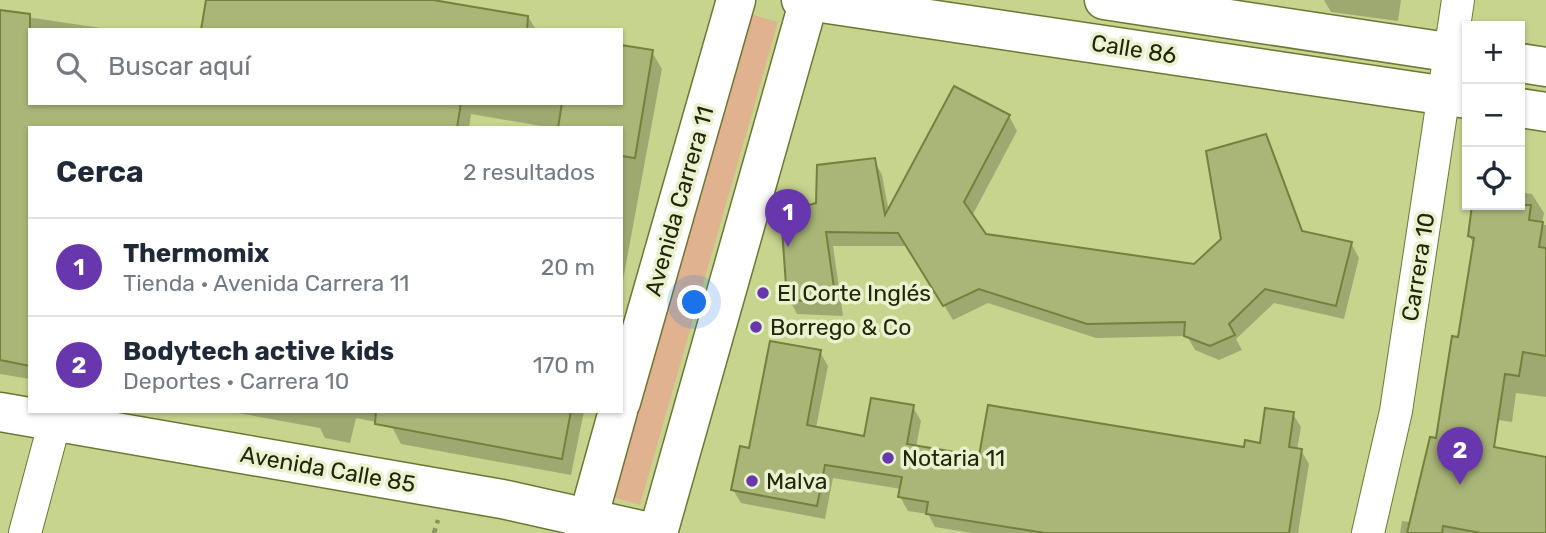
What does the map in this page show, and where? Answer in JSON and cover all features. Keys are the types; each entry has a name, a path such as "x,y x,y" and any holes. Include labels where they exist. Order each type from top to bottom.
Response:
{"main road":[{"name":"Avenida Carrera 11","path":"623,395 736,0"},
{"name":"Calle 86","path":"806,0 1455,98"},
{"path":"656,533 806,0"},
{"name":"Calle 86","path":"1104,0 1459,54"},
{"path":"1525,64 1546,67"},
{"path":"1525,109 1546,112"},
{"name":"Avenida Calle 85","path":"0,412 502,499 586,526 656,533"},
{"path":"586,526 617,413"}],"street":[{"name":"Carrera 10","path":"1368,533 1396,411 1455,98 1459,54 1458,0"},
{"path":"25,533 55,421"}],"shaded area":[{"path":"743,12 778,22 640,505 605,495"}],"building":[{"path":"206,0 433,0 528,16 527,28 201,28"},
{"path":"0,10 30,14 28,105 461,105 457,126 28,126 28,366 0,360"},
{"path":"623,45 653,50 635,158 623,156 623,126 558,126 562,105 623,105"},
{"path":"954,86 1010,115 964,202 986,234 1194,264 1221,239 1206,151 1266,134 1302,231 1352,242 1336,306 1265,289 1229,324 1235,335 1210,346 1184,336 1185,322 1087,324 979,289 943,306 898,233 826,232 836,302 787,300 781,214 816,203 817,165 875,158 885,215"},
{"path":"1525,205 1531,205 1529,220 1543,222 1539,247 1546,248 1546,356 1523,352 1519,376 1505,374 1494,447 1546,457 1546,533 1481,533 1443,526 1442,533 1407,533 1430,437 1436,438 1452,336 1458,337 1474,238 1468,236 1471,210 1525,210"},
{"path":"770,341 821,350 807,425 864,436 871,398 914,405 907,444 979,456 988,405 1244,447 1245,440 1260,443 1265,408 1294,412 1289,447 1302,449 1289,533 1045,533 926,514 928,502 898,497 902,477 825,465 817,506 731,490 740,446 749,448"},
{"path":"376,413 571,413 562,459 375,424"}],"place":[{"name":"Thermomix","path":"788,247"},
{"name":"El Corte Inglés","path":"763,293"},
{"name":"Borrego & Co","path":"756,327"},
{"name":"Notaria 11","path":"888,458"},
{"name":"Malva","path":"752,481"},
{"name":"Bodytech active kids","path":"1460,485"}]}
